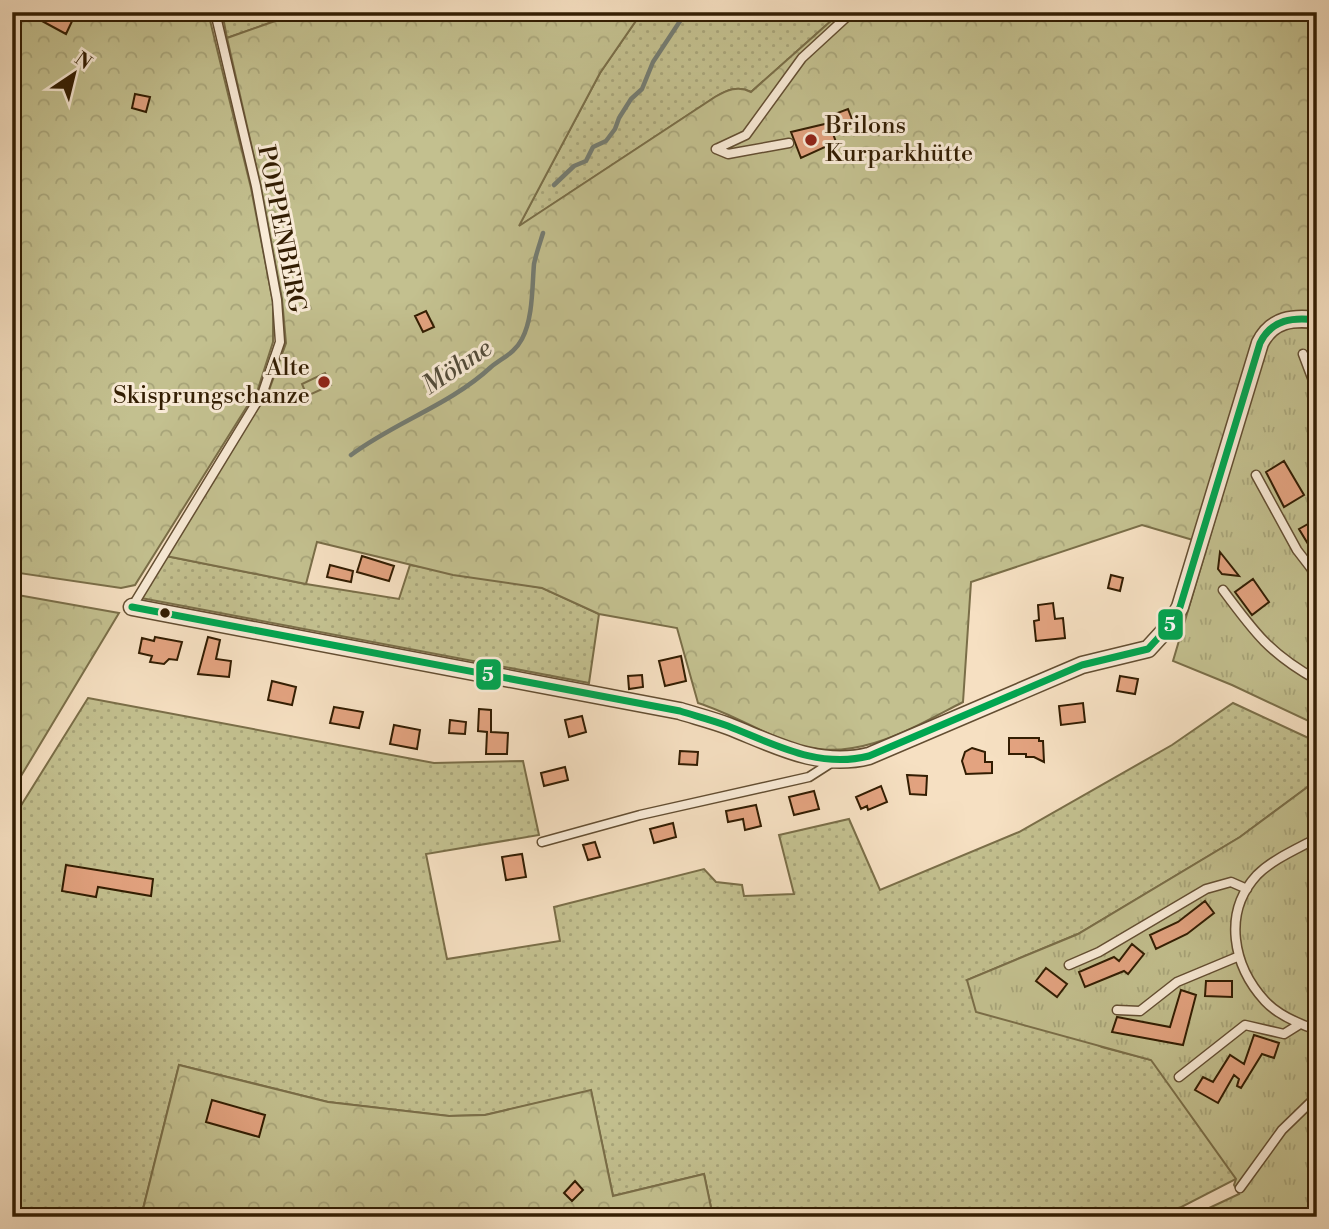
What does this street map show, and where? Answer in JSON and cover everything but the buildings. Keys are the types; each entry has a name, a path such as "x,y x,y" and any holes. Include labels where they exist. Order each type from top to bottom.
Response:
{"street":[{"path":"132,607 680,711 725,725 780,748 834,761 869,756 1082,665 1148,649 1170,625 1180,607 1260,343 1280,322 1300,318 1317,320"}],"lane":[{"name":"POPPENBERG","path":"132,607 263,392 280,342 279,310 256,186 215,12"},
{"path":"789,143 728,154 716,149 746,135 802,58 852,12"},
{"path":"1303,354 1317,391"},
{"path":"1256,475 1297,550 1317,576"},
{"path":"1223,590 1254,633 1289,664 1317,680"},
{"path":"542,842 640,815 809,778 834,761"},
{"path":"1317,838 1258,874 1247,889 1237,911 1234,933 1237,957 1266,1002 1300,1024 1317,1030"},
{"path":"1069,964 1099,952 1206,889 1231,882 1247,889"},
{"path":"1116,1010 1140,1011 1177,982 1237,957"},
{"path":"1179,1077 1245,1025 1284,1034 1300,1024"},
{"path":"1240,1188 1283,1129 1317,1096"}],"green space":[{"path":"12,12 208,12 251,188 273,302 273,342 258,389 135,585 121,588 12,572"},
{"path":"222,12 288,12 275,21 227,38"},
{"path":"288,12 642,12 600,73 519,226 715,97 733,89 751,92 841,12 1317,12 1317,313 1291,312 1193,540 1142,525 971,582 963,702 904,732 862,746 841,750 797,745 698,703 677,628 599,614 542,588 453,575 317,542 306,584 166,556 187,517 268,393 286,343 282,299 260,183 227,38 275,21"},
{"path":"642,12 841,12 751,92 733,89 715,97 518,227 600,73"},
{"path":"1283,326 1317,329 1317,725 1173,661 1268,341"},
{"path":"325,373 331,385 307,396 302,384"},
{"path":"166,556 306,584 399,599 410,565 543,588 599,614 589,683 141,598"},
{"path":"12,594 119,613 12,791"},
{"path":"88,698 434,763 523,761 539,835 426,854 447,959 560,941 554,907 704,869 716,882 742,885 744,896 794,894 779,835 849,819 880,890 1019,832 1172,745 1233,703 1317,742 1317,780 1240,837 1078,934 967,980 1102,1047 1151,1060 1239,1009 1236,1179 1162,1217 713,1217 704,1174 613,1196 591,1091 485,1115 449,1116 328,1102 179,1065 141,1217 31,1217 12,1212 12,820"},
{"path":"1317,780 1317,1217 1190,1217 1239,1194 1234,1185 1236,1179 1151,1060 976,1012 967,980 1078,934 1240,837"},
{"path":"179,1065 328,1102 449,1116 485,1115 591,1090 613,1196 704,1174 713,1217 141,1217"}],"waterway":[{"name":"Möhne","path":"554,185 574,166 586,161 593,147 606,141 631,99 642,89 653,62 686,12"},
{"name":"Möhne","path":"351,455 458,392 515,348 526,331 534,264 543,233"}],"transit line":[{"name":"5","path":"132,607 680,711 814,757 850,759 869,756 1082,665 1148,649 1170,625 1180,607 1260,343 1271,329 1284,321 1317,320"}],"place":[{"name":"Brilons Kurparkhütte","path":"811,140"},
{"name":"Alte Skisprungschanze","path":"324,382"}]}
